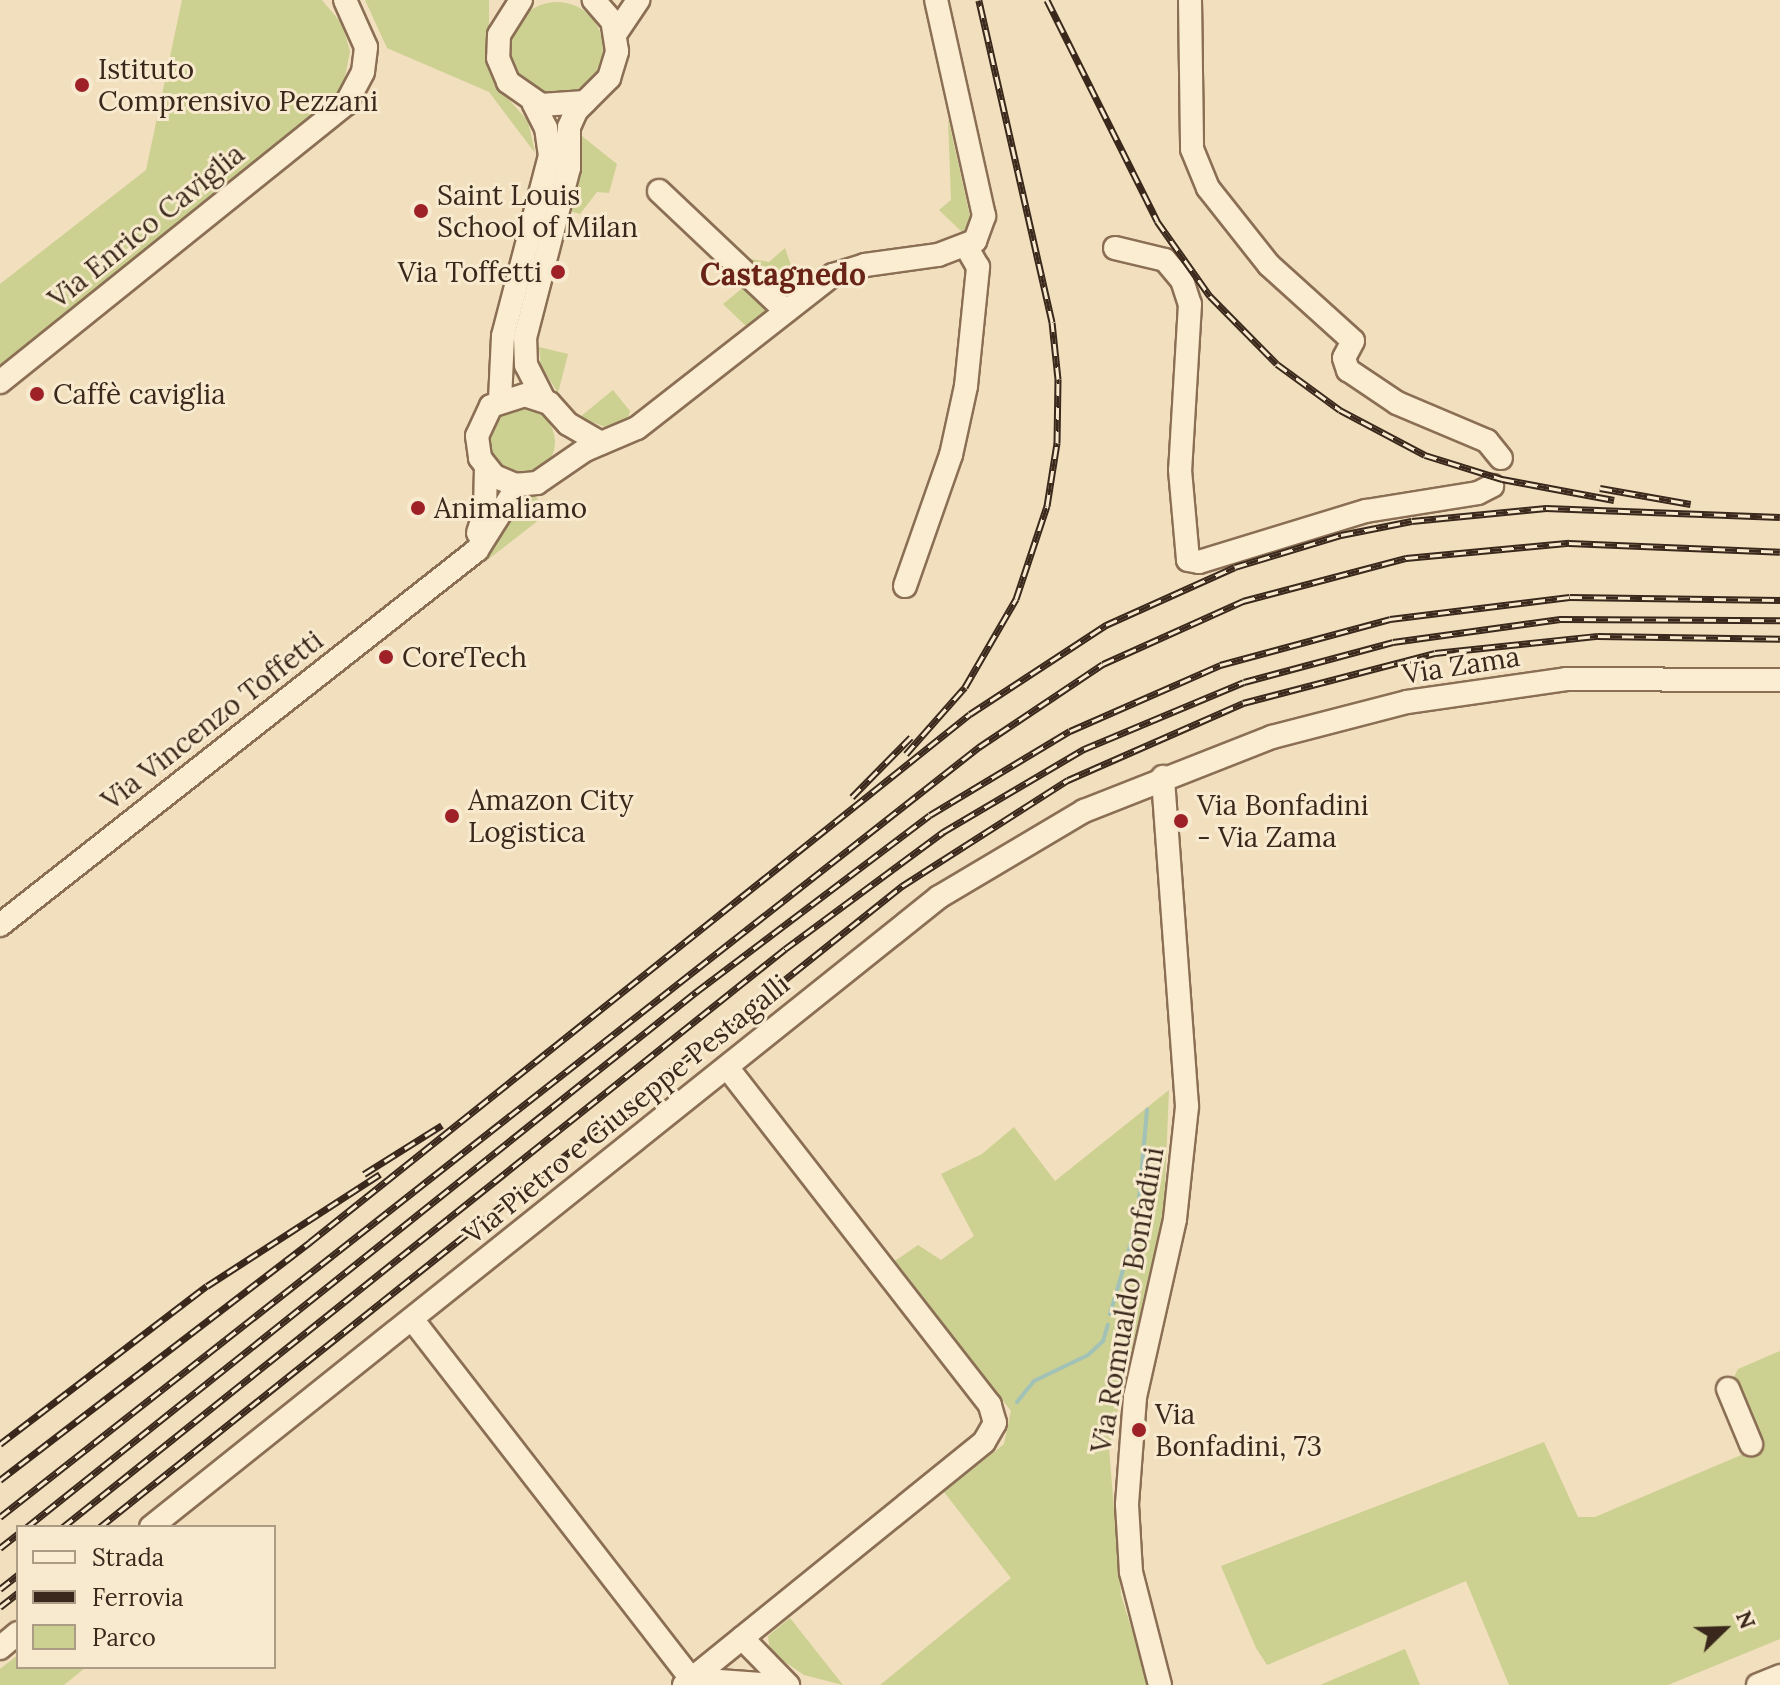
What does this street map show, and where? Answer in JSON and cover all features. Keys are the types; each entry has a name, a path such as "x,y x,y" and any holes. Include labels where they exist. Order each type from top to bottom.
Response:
{"street":[{"name":"Via Enrico Caviglia","path":"0,382 343,108 363,72 364,35 345,0"},
{"path":"594,0 616,33"},
{"path":"601,443 562,418 544,400 526,365 525,338 569,168 569,127 585,102 600,90 615,65 616,33 638,0"},
{"path":"486,468 518,485 537,483 601,443 637,428 785,310 845,270 967,248 980,234 984,216 936,0"},
{"path":"1190,0 1197,171 1269,265 1353,341 1344,358 1355,376 1424,416 1487,441 1501,458"},
{"path":"510,5 497,43 500,65 512,88 533,103 559,108 585,102"},
{"path":"533,103 546,128 550,156 503,336 500,400 520,394 544,400"},
{"path":"659,191 785,310"},
{"path":"905,586 962,407 978,267 967,248"},
{"path":"1115,248 1165,260 1182,280 1190,304 1180,470 1188,560 1205,560 1376,509 1478,493 1492,486"},
{"name":"Via Vincenzo Toffetti","path":"460,561 482,524 486,468 478,450 478,431 486,413 500,400"},
{"path":"556,470 568,442 562,418"},
{"name":"Via Vincenzo Toffetti","path":"0,925 485,542 518,485"},
{"name":"Via Zama","path":"1163,777 1272,737 1407,702 1566,679 1780,680"},
{"name":"Via Pietro e Giuseppe Pestagalli","path":"154,1525 939,897 1084,811 1163,777"},
{"name":"Via Romualdo Bonfadini","path":"1160,1685 1131,1572 1127,1504 1135,1397 1175,1219 1187,1106 1163,777"},
{"path":"688,1682 984,1442 995,1423 990,1405 727,1067"},
{"path":"412,1319 688,1682"},
{"path":"1728,1389 1751,1444"},
{"path":"0,1648 16,1635"},
{"path":"742,1638 788,1685"},
{"path":"1758,1685 1780,1676"},
{"path":"688,1682 775,1685"}],"green space":[{"path":"182,0 322,0 342,24 350,51 342,92 0,371 0,284 146,170"},
{"path":"365,0 489,0 489,67 495,84 528,121 535,153 489,92 387,48"},
{"path":"557,2 574,6 589,16 599,31 603,48 599,65 589,80 574,90 557,94 540,90 525,80 515,65 511,48 515,31 525,16 540,6"},
{"path":"948,118 971,221 963,233 939,210 951,200"},
{"path":"578,133 617,164 609,193 597,192 580,214 567,210"},
{"path":"785,248 795,277 789,291 772,279 769,283 740,257 769,262"},
{"path":"745,286 771,304 769,314 748,328 723,304"},
{"path":"539,347 568,354 558,393 541,366"},
{"path":"613,390 630,411 628,418 605,427 580,417"},
{"path":"521,408 545,418 555,442 545,466 521,476 497,466 487,442 497,418"},
{"path":"528,497 536,497 548,513 486,561 514,508"},
{"path":"1169,1090 1164,1210 1109,1448 1121,1595 1149,1685 880,1685 1011,1578 944,1492 1004,1444 1011,1411 895,1261 918,1245 941,1260 974,1236 941,1174 982,1154 1014,1127 1055,1181"},
{"path":"1780,1351 1780,1639 1668,1685 1509,1685 1466,1581 1267,1665 1256,1648 1221,1566 1544,1442 1578,1517 1595,1517 1746,1453 1728,1389 1738,1369"},
{"path":"790,1618 843,1685 804,1675 770,1652 768,1636"},
{"path":"1405,1649 1420,1685 1320,1685"},
{"path":"16,1657 16,1669 84,1669 64,1685 0,1685 0,1669"}],"waterway":[{"path":"1110,1314 1137,1222 1147,1109"},
{"path":"1017,1402 1034,1381 1088,1355 1103,1341 1108,1325"}],"railway":[{"path":"906,754 965,687 1016,599 1047,506 1057,443 1058,379 1052,322 979,0"},
{"path":"1047,0 1157,221 1210,296 1277,364 1340,410 1425,455 1502,479 1614,500"},
{"path":"1600,488 1691,504"},
{"path":"0,1480 310,1242 970,714 1106,625 1235,567 1341,535 1412,521 1546,508 1780,517"},
{"path":"0,1517 979,747 1103,664 1243,601 1406,558 1569,543 1780,552"},
{"path":"30,1525 696,992 930,815 1070,731 1220,665 1390,619 1570,597 1780,600"},
{"path":"65,1525 785,949 943,832 1084,749 1244,682 1393,642 1560,619 1780,620"},
{"path":"103,1525 902,886 1068,780 1243,703 1435,653 1598,636 1780,639"},
{"path":"852,797 911,737"},
{"path":"364,1174 442,1125"},
{"path":"0,1444 207,1286 380,1174"},
{"path":"0,1548 16,1536"},
{"path":"0,1589 16,1577"},
{"path":"0,1607 16,1595"}],"place":[{"name":"Istituto Comprensivo Pezzani","path":"82,85"},
{"name":"Saint Louis School of Milan","path":"421,211"},
{"name":"Via Toffetti","path":"558,272"},
{"name":"Caffè caviglia","path":"37,394"},
{"name":"Animaliamo","path":"418,508"},
{"name":"CoreTech","path":"386,657"},
{"name":"Amazon City Logistica","path":"452,816"},
{"name":"Via Bonfadini - Via Zama","path":"1181,821"},
{"name":"Via Bonfadini, 73","path":"1139,1430"}],"district":[{"name":"Castagnedo","path":"783,274"}]}
